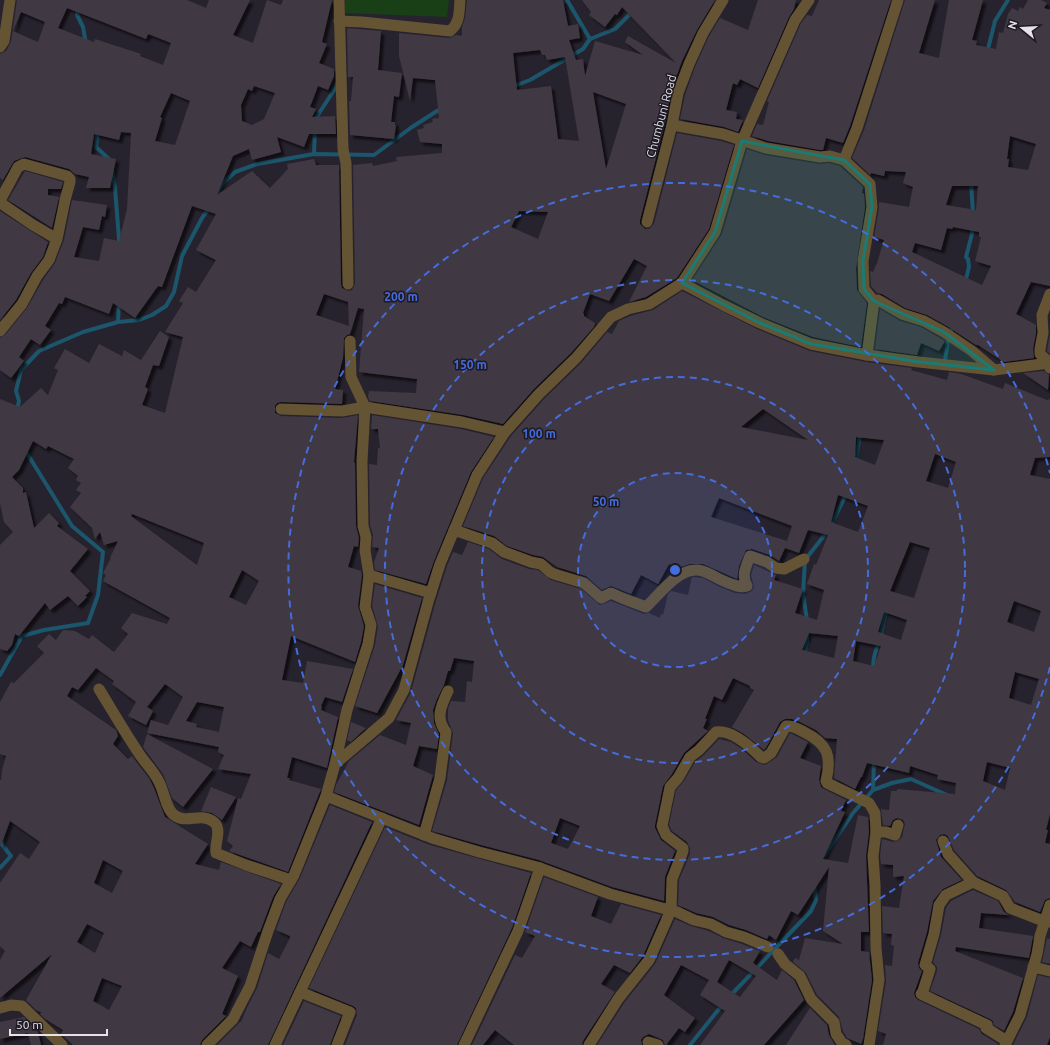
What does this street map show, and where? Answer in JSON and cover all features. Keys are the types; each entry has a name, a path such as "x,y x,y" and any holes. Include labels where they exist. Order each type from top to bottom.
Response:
{"street":[{"path":"0,47 4,41 10,0"},
{"path":"339,0 343,149 346,163 348,284"},
{"path":"339,21 450,31 455,27 458,20 460,0"},
{"name":"Chumbuni Road","path":"647,222 672,125 678,93 703,33 723,0"},
{"path":"335,764 389,718 404,690 440,564 477,475 505,432 539,394 576,358 611,317 628,309 649,304 682,283 715,232 742,141 794,20 809,0"},
{"path":"844,160 857,128 898,0"},
{"path":"672,125 723,134 766,148 820,157 830,156 844,160 870,184 872,207 863,261 864,289 874,301 868,355"},
{"path":"0,332 22,304 49,260 57,239 70,179 67,176 24,164 18,167 2,197 2,204 57,239"},
{"path":"682,283 760,323 811,344 868,355 994,370 1050,364"},
{"path":"1050,294 1042,316 1043,333 1040,354 1050,364"},
{"path":"874,301 878,300 902,314 924,321 944,332 972,351 994,370"},
{"path":"207,1045 233,1019 250,986 280,899 291,880 326,796 347,710 368,644 371,625 365,607 369,575 365,550 366,537 363,526 362,461 365,407 352,377 350,341"},
{"path":"281,409 342,411 365,407 462,422 505,432"},
{"path":"454,530 492,543 504,552 541,564 554,574 584,583 601,598 611,593 646,607 674,578 688,570 698,570 742,588 747,586 744,571 750,556 767,562 776,568 784,569 804,559"},
{"path":"369,575 431,593"},
{"path":"99,689 138,752 159,782 171,812 181,819 198,817 210,820 215,824 218,833 215,849 216,853 291,880"},
{"path":"424,835 440,778 446,732 439,719 448,691"},
{"path":"589,1045 618,999 649,960 670,910 672,880 683,850 683,848 666,835 662,826 670,787 678,778 690,757 716,732 721,732 743,741 764,758 770,753 786,726 791,726 812,736 824,746 829,762 827,783 869,803 875,814 876,832 873,856 876,948 879,980 869,1045"},
{"path":"326,796 424,835 479,852 540,868 610,894 677,912 694,920 711,924 726,932 744,937 768,947"},
{"path":"275,1045 382,818"},
{"path":"876,832 886,832 895,835 898,826"},
{"path":"943,841 948,854 972,882 1003,896 1010,908 1048,922"},
{"path":"464,1045 518,931 540,868"},
{"path":"972,882 946,895 939,905 934,934 925,964 930,969 921,994 987,1025 986,1028 1006,1043 1020,1015 1040,936 1048,922 1050,905"},
{"path":"778,954 785,964 800,976 811,999 834,1022 836,1034 842,1043 846,1045"},
{"path":"1033,967 1050,971"},
{"path":"300,992 350,1012 337,1045"},
{"path":"0,1008 11,1005 22,1006 62,1045"}],"highlighted area":[{"path":"742,141 844,160 870,184 872,207 863,261 864,289 874,301 944,332 994,370 919,362 811,344 760,323 682,283 715,232"}],"green space":[{"path":"345,0 449,0 447,17 345,13"}],"building":[{"path":"17,0 187,0 206,8 209,0 250,0 233,35 253,43 267,0 281,5 283,0 332,0 322,42 327,44 319,63 334,69 334,76 328,90 318,86 310,107 316,109 312,117 335,116 336,134 309,134 304,147 277,137 281,152 252,160 249,149 233,156 217,195 252,171 270,188 288,169 287,164 314,159 316,165 339,165 341,284 342,288 348,291 352,290 355,284 353,165 372,163 373,166 397,161 396,157 442,153 442,144 420,142 417,130 424,128 423,125 433,122 432,119 439,118 435,80 413,78 410,101 399,56 399,33 449,38 456,35 462,36 462,27 465,18 467,0 563,0 568,26 578,24 580,38 569,40 576,60 583,59 585,76 595,41 643,55 625,42 628,36 676,63 622,7 617,15 615,14 605,27 589,15 591,12 582,0 715,0 697,30 682,61 671,91 665,123 640,220 640,224 645,229 649,229 654,224 677,133 721,141 734,145 709,229 677,278 646,297 629,302 647,266 634,259 609,301 590,294 583,313 584,316 595,323 594,327 571,353 534,389 503,424 463,415 370,401 368,397 369,391 416,393 417,379 359,372 364,309 358,308 350,334 344,338 343,358 335,389 343,390 342,404 281,402 277,403 275,406 275,413 281,416 342,418 358,415 354,462 356,526 359,538 358,547 354,546 348,567 361,571 362,575 358,606 364,626 355,662 291,636 282,680 303,683 307,661 353,669 342,702 325,697 321,706 321,710 338,717 327,768 292,757 287,778 290,778 289,780 321,789 288,872 229,851 233,846 227,841 238,798 241,799 251,774 218,769 224,755 218,752 219,747 147,733 151,720 168,725 183,697 165,684 147,707 153,711 146,725 128,716 136,702 112,684 114,681 96,668 78,690 72,687 67,696 116,730 118,736 113,744 128,759 132,756 149,778 165,817 208,844 195,864 219,870 221,862 281,884 273,897 260,932 258,932 251,947 240,941 222,968 238,976 222,1014 226,1016 202,1040 200,1045 73,1045 61,1034 63,1030 45,1019 40,1014 42,1013 36,1010 26,1000 52,954 0,998 0,960 5,951 0,946 0,883 20,853 29,859 40,842 10,821 0,845 0,780 6,756 0,754 0,702 11,682 14,683 44,653 37,646 49,634 56,640 63,630 75,631 89,639 92,635 114,652 128,634 121,628 132,613 167,624 170,618 103,581 106,575 103,573 118,541 104,545 100,532 95,539 92,528 70,507 81,493 76,490 81,483 76,480 78,476 68,468 74,459 48,446 46,449 33,441 19,470 12,477 23,488 23,493 26,492 34,528 49,513 59,523 57,526 88,549 70,571 90,591 85,596 87,597 78,606 68,596 50,610 45,603 19,636 15,634 12,645 7,651 0,649 0,545 13,532 4,522 0,503 0,399 20,407 41,388 48,395 58,370 54,368 65,349 89,363 99,344 122,356 124,350 141,360 160,331 169,337 159,366 153,365 145,387 148,389 142,405 165,413 183,337 165,332 183,303 179,301 188,287 196,292 216,260 196,250 216,214 192,206 162,287 158,286 135,318 113,303 109,314 65,297 62,304 59,303 45,326 51,330 40,345 31,339 19,357 24,361 11,378 0,370 0,338 5,335 27,308 43,280 55,263 64,240 72,200 107,205 105,217 102,216 99,230 83,227 74,257 99,261 104,238 119,241 127,209 131,133 121,132 119,140 94,134 91,154 116,159 110,188 86,188 89,177 75,174 69,169 25,157 14,161 3,180 0,178 0,54 6,51 11,42","holes":["67,8 146,39 148,34 171,43 163,65 140,56 141,54 95,39 94,42 58,28","21,12 45,22 38,42 13,31","540,50 542,55 545,55 547,60 565,57 579,141 558,139 551,86 517,90 513,53","254,86 275,93 264,119 252,125 242,121 241,105 248,89 252,91","593,92 626,104 606,169","171,93 190,101 175,145 155,141 162,118 160,117","519,211 548,212 538,239 511,227","324,294 348,302 349,326 316,315","132,514 204,543 197,565 131,516","242,570 259,581 246,605 229,597","197,702 224,707 219,732 196,727 197,724 186,721","103,860 123,871 112,893 94,883","87,924 104,933 95,953 77,942","102,978 122,986 109,1010 93,1001"]},
{"path":"758,0 796,0 794,9 789,17 758,88 740,79 737,85 733,83 726,110 737,112 736,119 743,120 738,132 724,127 680,119 685,95 695,67 709,36 720,18 748,30"},
{"path":"819,0 891,0 850,126 843,143 826,138 823,150 820,150 768,141 752,136 757,124 763,125 769,102 767,101 801,23 807,15 812,16"},
{"path":"905,0 935,0 919,53 939,58 949,0 983,0 972,40 977,41 976,45 996,49 999,32 1003,33 1008,14 1012,8 1018,11 1020,7 1023,9 1028,0 1041,0 1047,3 1044,8 1050,10 1050,286 1031,282 1016,314 1036,325 1033,349 1034,358 1004,362 927,315 905,308 882,294 877,293 871,286 870,271 873,272 884,240 874,237 879,202 909,207 913,187 903,183 906,172 885,171 884,176 871,173 870,175 852,158 864,130","holes":["1010,136 1036,144 1028,170 1008,167 1009,159 1007,159","952,186 978,186 976,210 946,205","953,227 979,232 979,237 981,237 975,261 991,266 982,285 912,252 915,243 941,250 947,228 952,229"]},
{"path":"347,28 381,31 378,70 402,73 399,97 394,96 391,122 395,122 396,125 394,139 350,135 349,101 351,101 353,77 348,77"},
{"path":"747,149 765,155 819,164 829,163 840,166 863,187 862,193 864,194 865,207 856,268 857,290 867,303 861,347 813,337 763,317 692,280 722,234"},
{"path":"25,171 63,182 61,189 48,189 48,195 59,197 52,228 8,200"},
{"path":"0,211 48,242 43,257 31,273 16,300 0,320"},
{"path":"682,291 757,329 810,351 866,362 912,368 911,370 947,380 949,372 961,374 1003,389 1005,383 1047,400 1050,399 1050,457 1035,458 1030,475 1050,479 1050,814 1046,830 1048,830 1045,843 1050,844 1050,898 1045,900 1040,912 1015,902 1006,890 977,876 954,850 948,836 944,834 940,835 936,840 941,857 962,880 943,889 933,901 927,932 918,963 919,968 922,971 914,993 918,1000 979,1029 982,1034 998,1045 883,1045 886,1034 878,1031 886,981 885,965 892,966 894,946 891,945 892,934 883,933 882,906 899,908 904,876 893,877 893,865 881,864 880,856 882,839 893,842 899,840 902,837 905,824 903,820 897,818 893,820 890,826 883,825 881,809 889,810 891,791 897,791 897,789 955,794 956,783 937,779 938,775 910,766 909,773 867,763 862,777 855,789 834,778 837,739 825,738 816,730 792,719 785,719 780,722 764,750 744,734 732,727 754,690 750,688 750,686 733,678 722,700 714,696 703,728 708,731 684,753 663,786 655,828 661,840 675,851 665,877 664,901 612,887 539,860 432,831 447,780 453,733 448,720 448,709 451,701 465,702 467,681 472,682 474,661 454,658 433,710 434,723 439,734 437,749 419,746 413,766 433,775 419,825 334,792 336,785 349,761 380,735 406,745 411,723 396,720 411,692 447,566 453,552 462,555 468,542 489,549 502,559 529,569 538,570 551,580 581,589 600,605 611,601 644,614 649,613 660,618 661,614 663,615 668,594 671,591 688,595 692,577 703,578 735,593 745,594 752,591 754,587 751,575 754,565 776,575 774,580 803,589 795,613 817,620 824,590 807,584 814,564 816,565 828,535 808,530 799,553 785,548 779,561 770,555 752,549 746,550 739,566 737,579 703,564 690,564 678,568 669,564 658,584 641,575 631,594 611,586 602,590 586,576 557,567 543,557 507,546 494,536 463,526 483,478 511,436 544,399 581,363 607,332 612,334 619,321 630,316 653,310","holes":["763,409 808,440 741,427","856,437 884,440 875,465 855,457","935,454 956,462 948,488 926,481","838,495 868,506 858,532 831,522","719,498 792,526 787,541 711,517","910,542 930,548 914,598 890,591","1014,601 1041,611 1034,632 1007,622","884,612 907,620 901,640 878,632","809,633 838,636 834,658 802,650","856,641 881,646 874,666 853,661","1015,672 1039,679 1031,705 1009,698","987,762 1010,768 1005,790 983,781","560,818 580,826 568,849 551,843"]},
{"path":"880,309 900,321 921,327 945,341 939,351 921,343 917,355 875,349"},
{"path":"1050,334 1050,354 1047,351"},
{"path":"1044,371 1049,375 1048,390 1023,373"},
{"path":"372,415 461,429 494,437 471,472 426,584 375,570 374,562 379,548 372,547 373,535 370,525 369,464 377,465 378,448 380,448 378,429 371,429"},
{"path":"375,584 422,598 403,665 377,713 355,706 375,645 378,626 372,606"},
{"path":"351,722 366,728 351,742 347,740"},
{"path":"790,733 808,742 800,758 821,766 819,780 821,787 846,800 841,811 845,812 823,859 848,863 858,815 868,817 869,832 866,856 869,932 861,932 861,951 869,952 872,980 861,1044 847,1038 843,1031 839,1017 817,995 806,973 793,962 795,958 799,960 805,938 843,944 823,931 829,867 798,915 791,911 776,940 769,935 767,939 729,925 713,917 696,913 678,905 679,880 690,854 690,848 687,842 672,831 669,825 676,790 684,781 695,762 719,739 731,742 742,749 756,762 765,765 777,757"},
{"path":"147,734 213,769 183,807 172,798 163,774 143,747"},
{"path":"211,787 236,797 222,820 212,813 201,811"},
{"path":"330,805 372,822 268,1045 217,1045 241,1022 257,988 268,953 279,959 290,938 290,936 276,930 286,902 300,878"},
{"path":"385,827 430,845 531,873 512,928 457,1045 345,1045 357,1015 356,1008 309,988"},
{"path":"544,877 598,897 591,916 611,924 621,904 661,915 643,956 630,973 614,965 601,984 615,992 583,1041 582,1045 514,1045 495,1030 483,1045 472,1045 515,955 522,958 535,936 525,932"},
{"path":"973,890 998,901 1004,912 1009,915 981,913 979,928 1033,936 1029,958 956,947 955,951 1023,978 1013,1012 1004,1031 994,1025 993,1021 990,1019 930,991 937,971 937,967 933,962 941,935 946,908 951,901"},
{"path":"675,919 760,951 753,963 777,980 782,970 794,980 804,1000 764,1045 700,1045 725,1011 700,995 709,980 681,965 664,995 695,1018 685,1032 679,1028 666,1045 663,1040 649,1034 641,1040 642,1045 597,1045 624,1003 655,964","holes":["729,960 756,976 740,997 717,982"]},
{"path":"1047,938 1050,939 1050,964 1042,962"},
{"path":"1038,975 1050,978 1050,1037 1047,1045 1013,1045 1027,1017"},
{"path":"304,1001 341,1016 330,1045 283,1045"},
{"path":"810,1008 827,1025 829,1035 835,1045 786,1045"},
{"path":"24,1017 38,1032 41,1045 31,1045 28,1033 0,1039 0,1022"}],"waterway":[{"path":"80,0 77,15 83,27 86,44"},
{"path":"567,0 590,39"},
{"path":"987,53 995,21 1008,0"},
{"path":"512,87 530,80 583,49 590,39 615,29 633,11"},
{"path":"316,122 316,118 336,87 337,83"},
{"path":"218,192 222,184 235,172 257,164 314,154 374,155 412,127 437,111 443,109"},
{"path":"98,129 96,147 110,161"},
{"path":"314,154 315,129"},
{"path":"112,171 115,188 119,244"},
{"path":"971,182 973,213"},
{"path":"17,410 19,401 16,391 21,370 39,351 83,332 118,322 139,320 152,315 166,306 174,292 182,256 202,218 210,207"},
{"path":"965,283 969,267 968,259 966,257 974,226"},
{"path":"118,322 119,302"},
{"path":"945,360 953,324"},
{"path":"856,463 860,432"},
{"path":"0,675 22,636 44,630 88,623 98,595 103,552 72,526 25,450"},
{"path":"807,620 803,594 805,560 830,528 846,494"},
{"path":"873,670 874,655 879,642 887,608"},
{"path":"804,656 807,643 807,633"},
{"path":"873,790 874,761"},
{"path":"824,856 853,813 873,790 892,783 911,779 947,795"},
{"path":"0,842 11,856 0,868"},
{"path":"730,996 811,911 816,900 814,884"},
{"path":"690,1045 723,1004"}]}
